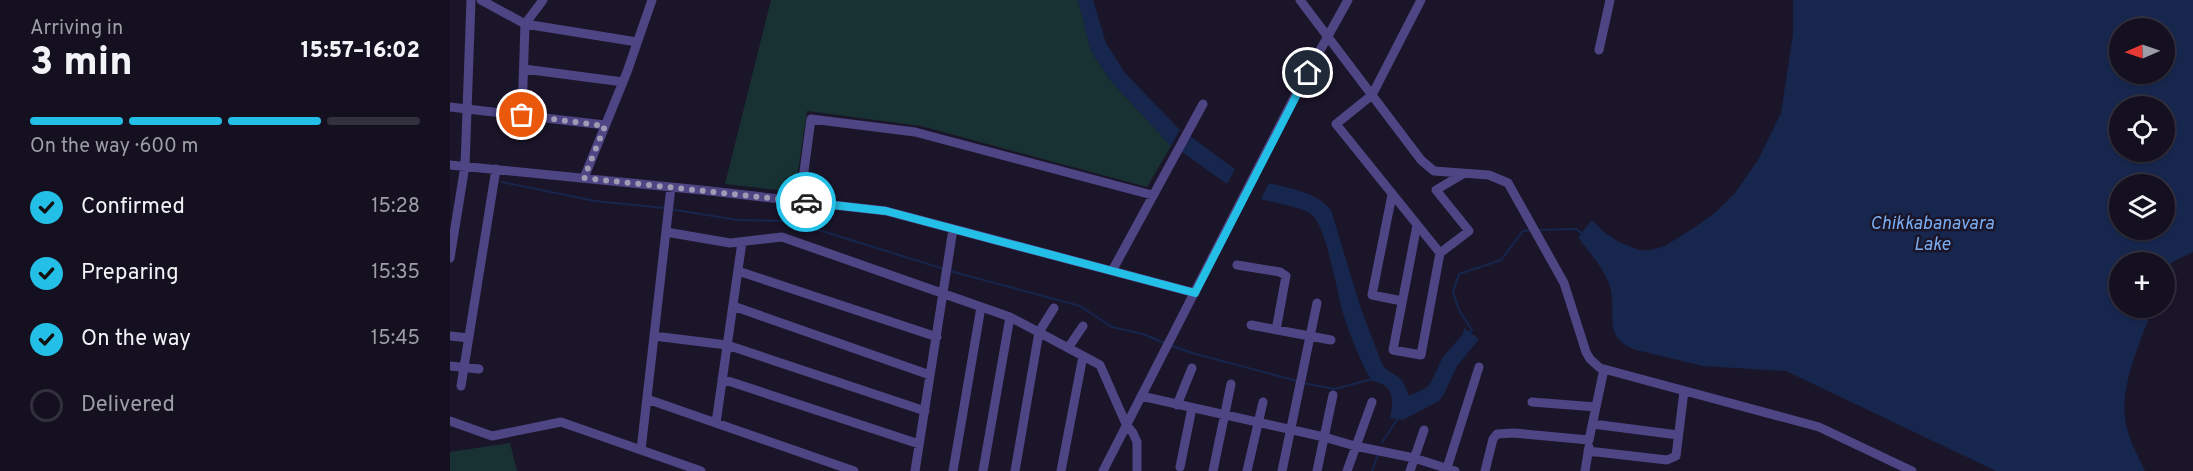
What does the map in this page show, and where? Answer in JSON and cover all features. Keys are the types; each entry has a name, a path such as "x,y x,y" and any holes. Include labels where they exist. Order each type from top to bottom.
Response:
{"street":[{"path":"450,258 465,166 471,0"},
{"path":"481,0 525,24 637,42"},
{"path":"522,115 525,24 543,0"},
{"path":"584,178 623,82 649,0"},
{"path":"1299,0 1428,166 1434,171 1489,175 1504,180 1511,187 1564,283 1590,359 1604,369 1819,427 1912,471"},
{"path":"1102,471 1298,90 1348,0"},
{"path":"1421,0 1372,95 1336,124 1440,253"},
{"path":"1599,50 1610,0"},
{"path":"524,69 623,82"},
{"path":"1112,271 1203,104"},
{"path":"450,107 605,126"},
{"path":"800,201 811,119 915,132 1152,195"},
{"path":"450,165 886,211 1195,293"},
{"path":"461,386 496,170"},
{"path":"1416,225 1393,350 1421,355 1440,253 1469,231 1436,190 1464,173"},
{"path":"641,450 671,187"},
{"path":"1392,195 1372,295 1402,301"},
{"path":"915,471 953,229"},
{"path":"666,232 730,243 782,237 1010,317 1100,365 1126,424 1137,442 1137,471"},
{"path":"716,423 742,242"},
{"path":"1237,266 1280,272 1286,276 1276,330"},
{"path":"738,271 937,337"},
{"path":"1282,471 1317,303"},
{"path":"733,306 930,375"},
{"path":"953,471 981,307"},
{"path":"1015,471 1039,332 1054,308"},
{"path":"983,471 1010,317"},
{"path":"1251,325 1331,340"},
{"path":"1068,348 1083,326"},
{"path":"450,336 469,338"},
{"path":"654,336 727,345 925,411"},
{"path":"1061,471 1083,356"},
{"path":"450,366 479,369"},
{"path":"1177,405 1192,368"},
{"path":"1141,396 1414,458 1449,470 1479,368"},
{"path":"1585,471 1604,369"},
{"path":"722,379 919,444"},
{"path":"1213,471 1231,384"},
{"path":"1588,452 1667,460 1676,456 1684,391"},
{"path":"1317,471 1334,395"},
{"path":"647,399 850,470"},
{"path":"1248,471 1263,402"},
{"path":"1347,471 1372,402"},
{"path":"1532,402 1596,406"},
{"path":"1180,467 1192,408"},
{"path":"450,421 492,436 561,422 701,471"},
{"path":"1593,423 1678,435"},
{"path":"1410,471 1424,430"},
{"path":"1492,471 1485,471 1492,439 1497,434 1514,433 1589,440"}],"green space":[{"path":"771,0 1078,0 1091,51 1111,81 1171,146 1147,187 921,126 807,111 795,192 725,184"},
{"path":"510,443 517,471 450,471 450,452"}],"water":[{"path":"1078,0 1093,0 1106,43 1125,73 1180,130 1171,146 1111,81 1091,51"},
{"name":"Chikkabanavara Lake","path":"1793,0 2193,0 2193,252 2175,261 2175,252 2109,252 2109,318 2149,318 2132,365 2124,410 2129,436 2145,471 1996,471 1786,371 1703,366 1636,350 1624,344 1614,330 1608,281 1578,237 1592,220 1619,242 1639,250 1651,250 1665,246 1716,212 1735,193 1758,160 1781,113 1793,34"},
{"path":"1187,134 1235,169 1227,184 1179,150"},
{"path":"1269,183 1310,195 1331,210 1360,306 1382,364 1403,382 1409,396 1430,384 1443,357 1463,334 1464,328 1479,339 1457,366 1439,401 1403,420 1390,418 1391,394 1385,386 1372,381 1363,365 1343,313 1327,247 1318,223 1313,216 1303,210 1261,199"}],"waterway":[{"path":"502,182 595,201 664,208"},
{"path":"670,209 737,220 790,221 944,269"},
{"path":"1539,230 1576,229 1583,234"},
{"path":"1470,332 1472,330 1459,310 1453,292 1459,274 1501,260 1523,231 1531,230"},
{"path":"950,271 1080,306 1112,327 1143,334 1164,343"},
{"path":"1170,345 1297,381"},
{"path":"1302,383 1335,389 1372,379"},
{"path":"1382,442 1399,417"},
{"path":"1372,471 1378,454"}],"way so far":[{"path":"522,115 605,126 584,178 806,202"}],"route":[{"path":"806,202 886,211 1195,293 1308,73"}]}
